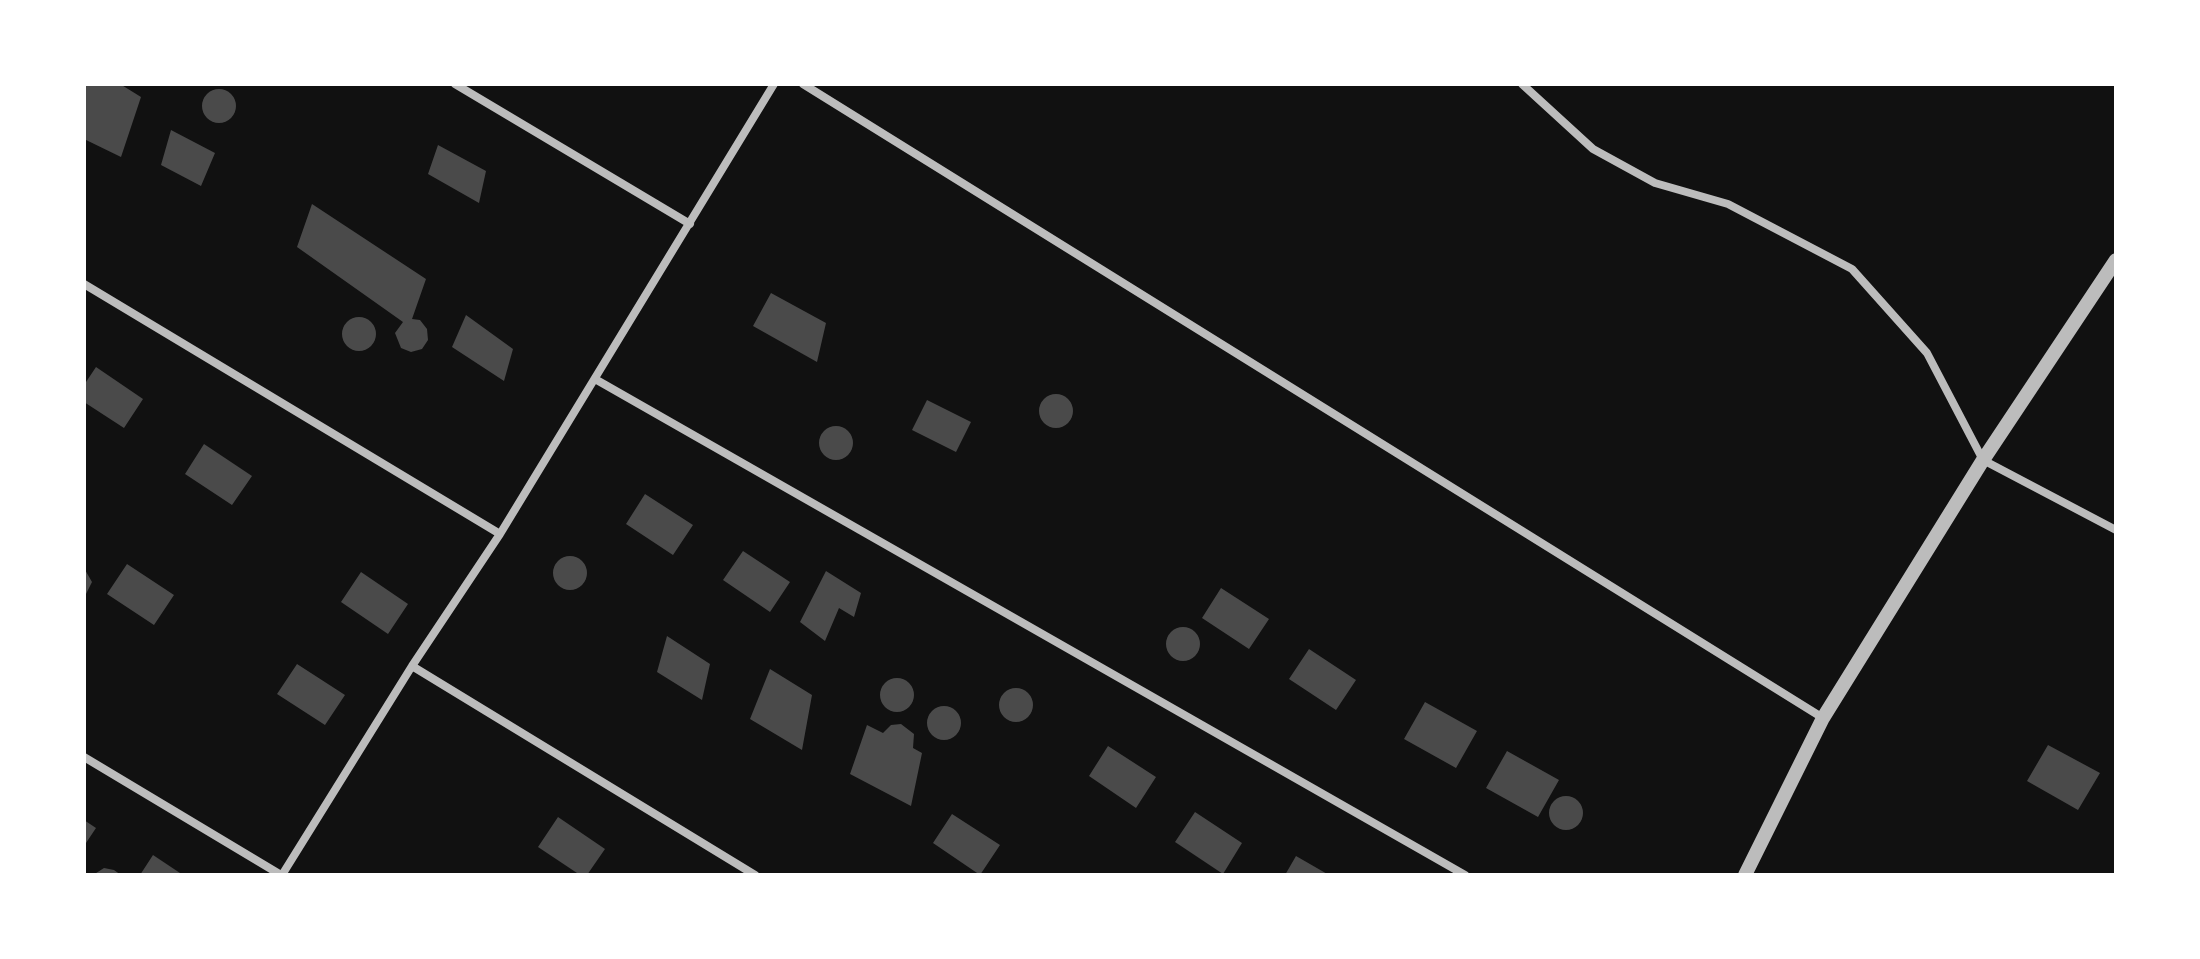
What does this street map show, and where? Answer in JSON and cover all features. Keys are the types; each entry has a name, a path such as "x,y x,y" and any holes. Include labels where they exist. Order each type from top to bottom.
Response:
{"street":[{"path":"455,84 690,224"},
{"path":"84,757 282,875 412,666 500,534 774,84"},
{"path":"803,84 1823,718"},
{"path":"1522,84 1593,149 1655,183 1728,204 1852,269 1927,353 1983,460 2116,530"},
{"path":"1745,875 1823,718 1983,460 2116,260"},
{"path":"84,284 500,534"},
{"path":"595,379 1465,875"},
{"path":"412,666 755,875"}],"building":[{"path":"84,84 120,84 141,97 121,157 84,139"},
{"path":"219,89 231,94 236,106 231,118 219,123 207,118 202,106 207,94"},
{"path":"171,130 215,153 201,186 161,165"},
{"path":"438,145 486,171 479,203 428,174"},
{"path":"312,204 426,279 412,319 420,320 427,329 428,340 422,349 411,352 401,348 395,333 403,322 297,247"},
{"path":"771,293 826,323 817,362 753,326"},
{"path":"466,315 513,349 504,381 452,347"},
{"path":"359,317 371,322 376,334 371,346 359,351 347,346 342,334 347,322"},
{"path":"96,367 143,399 124,428 84,402 84,385"},
{"path":"1056,394 1068,399 1073,411 1068,423 1056,428 1044,423 1039,411 1044,399"},
{"path":"927,400 971,422 956,452 912,430"},
{"path":"836,426 848,431 853,443 848,455 836,460 824,455 819,443 824,431"},
{"path":"204,444 252,476 232,505 185,474"},
{"path":"645,494 693,525 673,555 626,524"},
{"path":"743,551 790,582 770,612 723,580"},
{"path":"570,556 582,561 587,573 582,585 570,590 558,585 553,573 558,561"},
{"path":"127,564 174,595 154,625 107,594"},
{"path":"84,568 92,582 84,598"},
{"path":"826,571 861,593 854,617 839,608 825,641 800,622"},
{"path":"361,572 408,604 388,634 341,602"},
{"path":"1221,588 1269,619 1249,649 1202,618"},
{"path":"1183,627 1195,632 1200,644 1195,656 1183,661 1171,656 1166,644 1171,632"},
{"path":"667,636 710,664 702,700 657,672"},
{"path":"1309,649 1356,680 1336,710 1289,679"},
{"path":"297,664 345,695 325,725 277,694"},
{"path":"770,669 812,695 802,750 750,719"},
{"path":"897,678 909,683 914,695 909,707 897,712 885,707 880,695 885,683"},
{"path":"1016,688 1028,693 1033,705 1028,717 1016,722 1004,717 999,705 1004,693"},
{"path":"1425,702 1477,731 1456,768 1404,739"},
{"path":"944,706 956,711 961,723 956,735 944,740 932,735 927,723 932,711"},
{"path":"901,724 914,734 913,748 922,753 911,806 850,774 867,725 883,733 891,725"},
{"path":"2048,745 2100,773 2078,810 2027,781"},
{"path":"1108,746 1156,777 1136,808 1089,776"},
{"path":"1507,751 1559,780 1538,817 1486,788"},
{"path":"1566,796 1578,801 1583,813 1578,825 1566,830 1554,825 1549,813 1554,801"},
{"path":"1195,812 1242,843 1223,874 1175,842"},
{"path":"952,814 1000,845 980,875 933,843"},
{"path":"558,817 605,849 587,875 580,875 538,847"},
{"path":"84,820 96,828 84,846"},
{"path":"153,855 183,875 140,875"},
{"path":"1296,856 1329,875 1285,875"},
{"path":"104,868 114,870 121,875 93,875"}]}
